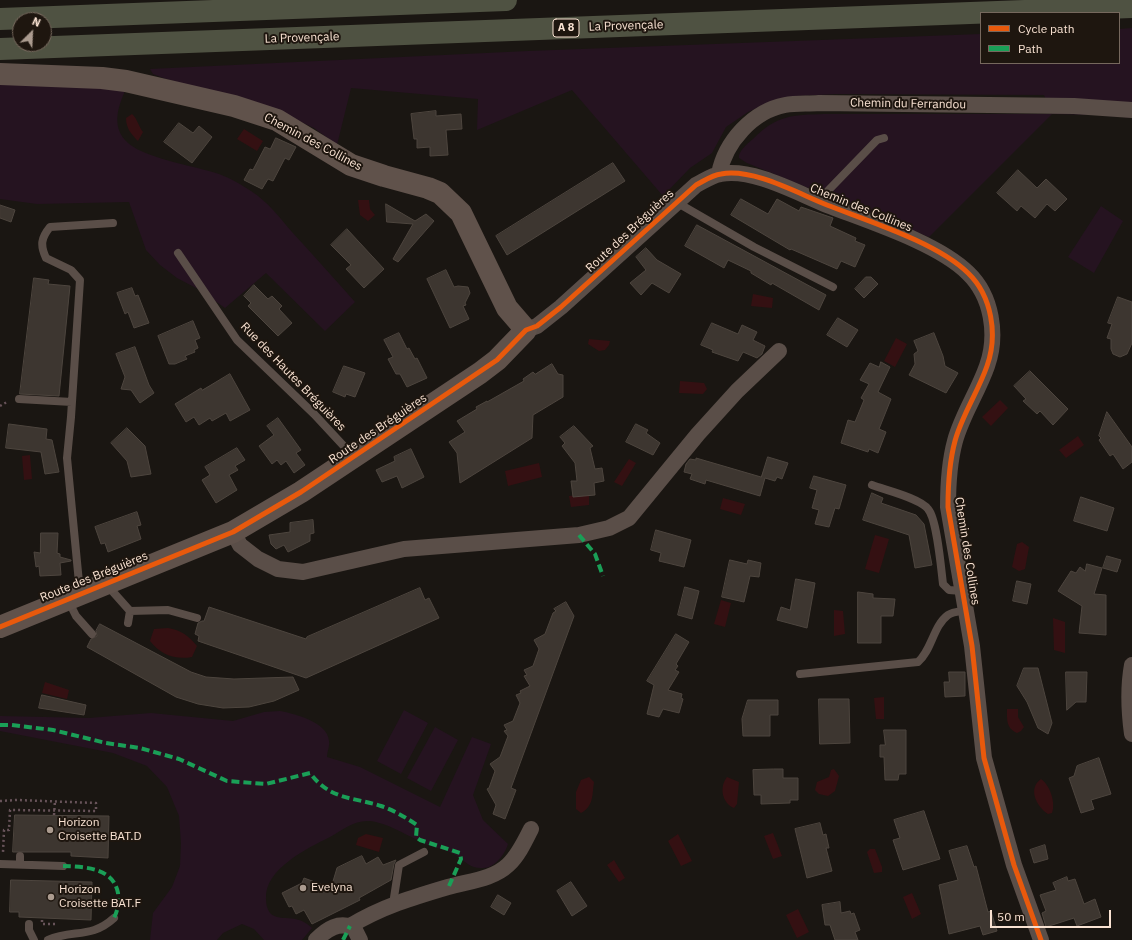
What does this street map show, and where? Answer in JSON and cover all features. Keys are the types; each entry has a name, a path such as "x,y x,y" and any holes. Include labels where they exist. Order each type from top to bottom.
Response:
{"highway":[{"path":"0,19 506,0"},
{"name":"La Provençale","path":"997,12 1132,7"},
{"name":"La Provençale","path":"0,49 980,13"}],"street":[{"name":"Chemin des Collines","path":"0,74 126,80 234,106 277,120 351,165 440,193 461,213 507,308 526,330"},
{"name":"Chemin du Ferrandou","path":"719,174 724,155 739,134 754,119 769,110 786,104 819,103 1074,106 1132,110"},
{"name":"Chemin des Collines","path":"719,174 732,172 755,176 922,244 957,263 969,274 980,288 988,304 991,321 991,351 987,366 955,440 948,484 948,507 972,646 980,734 988,775 1014,865 1041,940"},
{"name":"Route des Bréguières","path":"0,627 233,532 301,492 497,360 526,330 537,326 562,307 696,185 719,174"},
{"path":"233,532 240,545 258,559 278,569 303,572 404,550 579,535 609,528 629,518 698,434 737,391 780,351"},
{"path":"1132,665 1130,707 1132,734"},
{"path":"350,926 369,914 393,904 449,886 492,876 508,865 531,829"},
{"path":"316,940 335,926 343,924 350,926 358,933 360,940"}],"lane":[{"path":"818,201 877,140 884,138"},
{"path":"676,202 754,247 833,287"},
{"path":"92,634 76,616 67,458 80,280 71,270 46,258 42,250 42,240 50,227 113,223"},
{"name":"Rue des Hautes Bréguières","path":"178,253 237,340 314,414 354,456"},
{"path":"19,399 72,402"},
{"path":"872,485 918,502 928,508 934,527 943,584 948,590 962,591"},
{"path":"105,584 130,611 168,610 197,618"},
{"path":"800,674 918,662 925,656 938,627 948,615 966,610"},
{"path":"128,623 130,611"},
{"path":"393,904 399,865 424,852"},
{"path":"2,864 20,860 63,866"},
{"path":"48,940 91,932 104,927 114,918"},
{"path":"28,924 34,940"}],"path":[{"path":"0,801 17,800 96,803 96,811 10,810 10,830 4,830 2,864"},
{"path":"54,815 55,801"}],"shaded area":[{"path":"1132,28 1132,118 1102,115 1052,114 1044,95 837,94 796,96 772,101 748,112 726,127 712,153 690,168 663,196 572,90 477,130 478,99 351,88 337,145 314,128 275,110 166,79 153,74 150,69 528,51 980,34 980,64 1120,64 1120,29"},
{"path":"72,80 125,91 118,110 117,122 121,134 125,140 132,146 155,157 219,174 251,191 273,210 355,302 325,331 266,273 225,308 198,289 177,278 160,265 146,250 129,202 37,204 0,199 0,82"},
{"path":"132,114 143,132 138,141 131,133 127,125 126,118"},
{"path":"824,114 1052,114 929,237 747,163 739,158 743,148 762,131 778,121 794,116"},
{"path":"244,129 263,141 257,151 237,139"},
{"path":"358,200 369,200 370,209 375,215 368,221 360,215"},
{"path":"1101,206 1123,221 1094,273 1068,257"},
{"path":"753,294 773,298 772,308 751,306"},
{"path":"896,338 907,344 895,367 884,361"},
{"path":"589,339 610,341 605,350 599,351 588,344"},
{"path":"680,381 704,383 707,389 703,394 679,393"},
{"path":"1000,400 1008,408 991,426 982,417"},
{"path":"1078,436 1084,445 1066,458 1059,450"},
{"path":"30,455 32,479 24,480 22,456"},
{"path":"629,459 636,463 622,486 614,482"},
{"path":"539,463 542,477 508,486 505,471"},
{"path":"589,494 589,505 571,507 569,496"},
{"path":"723,498 745,504 741,515 720,509"},
{"path":"875,535 889,539 879,573 865,569"},
{"path":"1022,542 1029,547 1025,569 1019,571 1012,567 1017,544"},
{"path":"721,600 731,603 725,627 714,624"},
{"path":"834,610 843,611 845,634 834,636"},
{"path":"1053,618 1065,622 1065,653 1054,650"},
{"path":"168,628 177,630 184,634 197,646 192,657 174,657 164,653 154,646 150,641 154,629"},
{"path":"45,682 69,690 67,699 42,693"},
{"path":"884,697 884,719 876,719 874,698"},
{"path":"1007,709 1018,709 1018,717 1024,727 1021,731 1017,733 1009,726 1007,720"},
{"path":"404,710 428,723 401,774 377,761"},
{"path":"280,711 310,720 323,729 327,734 329,741 327,757 360,767 440,807 472,737 491,744 473,795 483,820 508,844 505,852 492,866 479,868 469,865 453,854 425,844 383,824 369,821 359,822 310,847 289,861 272,878 267,888 266,901 270,913 274,916 300,920 312,928 302,940 264,940 254,929 242,924 223,933 217,940 150,940 153,913 172,887 180,866 181,843 179,816 167,787 147,766 113,753 0,731 0,716 89,718 151,713 233,721 264,712"},
{"path":"435,727 458,740 431,791 407,778"},
{"path":"834,769 839,776 835,791 828,796 819,794 815,790 817,782 829,777 831,770"},
{"path":"589,777 594,782 592,800 588,807 581,813 576,809 576,792 581,780"},
{"path":"727,777 739,782 737,804 734,808 724,799 723,785"},
{"path":"1041,779 1047,785 1053,799 1052,813 1048,814 1044,811 1035,798 1035,788"},
{"path":"773,833 782,856 773,859 764,836"},
{"path":"366,834 383,838 379,852 356,845 358,838"},
{"path":"678,834 692,861 681,866 668,841"},
{"path":"870,849 875,849 882,867 882,872 874,873 867,852"},
{"path":"614,860 625,878 619,882 607,865"},
{"path":"912,893 921,914 912,919 903,897"},
{"path":"798,909 809,932 797,938 786,915"}],"building":[{"path":"436,111 436,116 461,114 462,129 446,130 448,155 430,156 430,147 417,148 417,139 414,139 411,114"},
{"path":"179,123 193,133 199,126 212,137 192,163 164,142"},
{"path":"276,138 296,147 289,160 285,158 273,181 268,179 262,189 244,180 250,169 253,170 265,147 270,149"},
{"path":"613,163 625,181 507,255 496,236"},
{"path":"1018,170 1037,188 1046,179 1067,199 1055,211 1047,204 1035,218 1021,206 1017,211 997,193"},
{"path":"741,199 768,214 777,199 799,211 801,207 833,218 830,226 856,238 855,241 865,245 855,267 841,261 837,269 791,249 790,250 731,215"},
{"path":"386,204 415,221 426,214 434,221 398,262 393,259 413,224 387,222"},
{"path":"0,205 15,210 11,222 0,218"},
{"path":"697,225 826,295 819,310 772,283 771,285 751,273 751,271 728,260 724,268 685,246"},
{"path":"347,229 384,269 364,288 346,269 351,265 331,245"},
{"path":"646,248 657,260 681,274 669,293 652,283 641,295 630,283 646,270 636,257"},
{"path":"446,270 454,287 468,287 470,293 465,303 466,305 463,306 469,319 450,328 427,279"},
{"path":"866,277 871,277 878,284 864,298 855,289"},
{"path":"34,278 49,280 48,284 70,286 59,396 20,394"},
{"path":"254,285 268,299 272,296 282,306 279,309 292,323 278,336 248,306 251,303 244,296"},
{"path":"132,288 135,296 138,295 149,323 134,328 128,312 125,314 117,293"},
{"path":"1118,297 1132,302 1132,343 1127,354 1120,357 1113,354 1111,349 1111,339 1107,338 1112,324 1108,323"},
{"path":"838,318 858,330 847,347 827,335"},
{"path":"193,321 200,338 195,340 198,348 194,350 195,352 185,356 187,359 175,364 169,364 158,336"},
{"path":"712,323 738,334 742,325 757,332 753,340 765,346 762,354 757,358 743,352 738,361 712,352 713,350 701,345"},
{"path":"399,333 407,349 409,348 415,359 417,358 427,378 407,387 400,374 396,374 388,359 393,357 384,340"},
{"path":"934,333 943,356 945,366 958,373 946,393 909,375 915,364 914,354 918,351 914,341"},
{"path":"135,347 149,385 154,393 140,403 131,390 121,389 125,377 116,354"},
{"path":"881,362 890,367 878,392 891,399 879,429 886,432 878,453 869,449 868,452 841,443 848,420 855,422 864,400 861,398 869,384 860,380 870,363 879,367"},
{"path":"552,364 558,374 563,375 563,397 533,415 532,438 460,483 457,453 449,442 465,432 457,421 477,409 476,407 524,381 523,379 533,372 535,374"},
{"path":"344,366 365,373 355,397 346,394 345,397 333,392"},
{"path":"1030,371 1068,409 1053,425 1040,411 1037,414 1023,401 1026,399 1014,386"},
{"path":"230,374 250,410 230,421 226,413 212,421 210,418 199,425 194,417 186,422 175,404 201,388 202,390"},
{"path":"1107,412 1132,447 1132,462 1123,469 1113,454 1110,456 1099,440 1101,438 1099,436"},
{"path":"278,418 301,450 296,453 305,465 294,473 286,461 281,465 277,460 272,464 259,446 274,435 267,426"},
{"path":"9,424 47,429 46,439 52,440 59,472 45,474 41,452 6,448"},
{"path":"636,424 648,430 646,433 660,443 653,455 626,442"},
{"path":"574,426 593,446 590,448 595,469 602,468 604,481 594,483 595,495 573,497 571,481 577,481 575,463 562,446 565,443 560,437"},
{"path":"127,428 145,446 151,474 131,477 127,461 111,443"},
{"path":"237,448 245,460 235,466 238,470 229,475 237,490 216,503 202,480 210,475 205,467"},
{"path":"411,449 424,477 402,488 397,476 382,482 376,470 395,461 394,457"},
{"path":"768,457 788,463 782,479 777,477 775,481 765,478 760,496 706,480 705,484 690,479 692,474 684,472 686,464 690,459 696,460 696,458 761,477"},
{"path":"814,476 846,485 839,509 835,508 829,527 815,524 819,510 812,508 817,490 810,488"},
{"path":"872,493 883,498 881,503 916,515 924,524 932,565 915,568 909,535 863,520"},
{"path":"1081,497 1114,508 1107,531 1074,521"},
{"path":"137,512 141,525 137,526 141,539 108,552 105,543 101,544 95,527"},
{"path":"313,520 314,533 310,534 310,541 288,552 284,545 276,549 271,544 269,535 290,532 290,523"},
{"path":"656,530 691,540 684,567 659,561 661,553 651,550"},
{"path":"41,533 58,533 57,553 60,554 60,557 71,560 60,563 61,575 40,576 39,566 36,567 34,552 40,553"},
{"path":"1107,556 1121,560 1117,572 1103,568"},
{"path":"730,560 747,564 748,560 761,563 759,577 750,576 744,602 722,597"},
{"path":"1087,564 1102,568 1094,594 1106,595 1106,635 1079,633 1082,606 1058,591 1071,571 1076,573 1080,567 1085,571"},
{"path":"796,579 815,583 807,628 777,620 781,607 790,610"},
{"path":"1017,581 1031,584 1027,604 1013,601"},
{"path":"685,587 699,591 692,619 678,615"},
{"path":"420,588 425,600 429,598 439,618 306,678 198,641 199,636 195,634 198,623 204,621 209,607 306,639 307,637"},
{"path":"858,592 873,594 873,598 895,599 893,616 881,616 881,643 858,643"},
{"path":"566,602 574,616 511,788 516,790 505,819 493,814 496,805 487,789 489,788 495,771 490,764 500,757 508,736 504,731 507,730 504,725 513,721 520,703 516,695 521,693 520,691 530,686 524,676 527,675 524,670 533,666 539,649 534,640 545,634 553,613 556,611 554,609"},
{"path":"100,624 191,672 206,677 234,679 293,677 299,690 274,701 249,707 223,708 198,704 176,697 87,647 91,639 97,636 96,631"},
{"path":"676,634 689,642 676,664 678,666 675,670 679,672 668,690 682,694 681,698 683,699 679,713 663,709 659,717 647,714 654,685 647,681"},
{"path":"1024,668 1038,668 1052,723 1048,734 1038,728 1027,702 1017,686"},
{"path":"949,672 965,672 965,696 945,697 944,682 949,682"},
{"path":"1066,672 1087,672 1086,702 1076,702 1067,710"},
{"path":"42,695 86,705 84,715 39,708"},
{"path":"819,699 849,699 850,743 820,744"},
{"path":"748,700 778,700 778,715 770,715 770,736 743,736 742,719"},
{"path":"884,730 906,730 906,774 899,774 898,780 885,780 884,757 880,757 880,745 885,745"},
{"path":"1099,758 1111,794 1091,800 1094,809 1081,813 1069,778 1074,776 1077,766"},
{"path":"783,769 783,778 798,778 798,800 790,800 790,803 761,804 761,795 754,795 753,770"},
{"path":"924,811 940,859 903,870 893,840 900,838 894,820"},
{"name":"Horizon Croisette BAT.D","path":"15,815 109,816 108,858 71,856 71,852 13,852"},
{"path":"820,823 823,835 826,834 829,848 826,848 832,871 807,878 795,829"},
{"path":"1045,845 1048,859 1034,863 1030,850"},
{"path":"967,846 974,867 976,866 988,912 991,911 997,931 983,935 980,926 949,934 939,885 958,880 949,851"},
{"name":"Evelyna","path":"362,856 366,864 378,857 383,865 396,860 391,880 359,898 360,900 312,924 304,910 296,914 292,906 289,907 282,893 302,883 304,878 331,888 337,868"},
{"path":"1067,877 1068,881 1075,879 1084,904 1095,899 1101,917 1077,926 1074,918 1046,927 1042,913 1046,911 1040,895 1056,890 1053,883"},
{"name":"Horizon Croisette BAT.F","path":"11,880 92,882 91,920 19,917 19,912 10,912"},
{"path":"571,882 587,906 572,916 557,891"},
{"path":"498,895 511,903 504,915 491,907"},
{"path":"840,902 841,913 850,911 851,914 854,913 860,930 855,932 858,940 835,940 830,925 825,925 822,905"}],"marked path":[{"path":"579,535 595,554 603,576"},
{"path":"0,725 53,730 106,743 140,748 179,759 227,781 266,784 310,773 318,782 334,793 381,806 409,820 417,825 416,837 420,840 460,853 461,859 449,886"},
{"path":"63,866 96,870 104,873 110,878 115,884 118,893 118,906 114,918"},
{"path":"343,940 350,926"}],"cycle path":[{"path":"0,627 233,532 301,492 497,360 526,330 537,326 561,307 696,185 711,177 721,174 734,173 761,178 902,234 939,252 955,262 968,273 983,293 991,316 992,342 987,366 955,441 949,474 948,507 972,646 984,758 1014,865 1041,940"}],"place":[{"name":"Horizon Croisette BAT.D","path":"50,830"},
{"name":"Evelyna","path":"303,888"},
{"name":"Horizon Croisette BAT.F","path":"51,897"}]}
